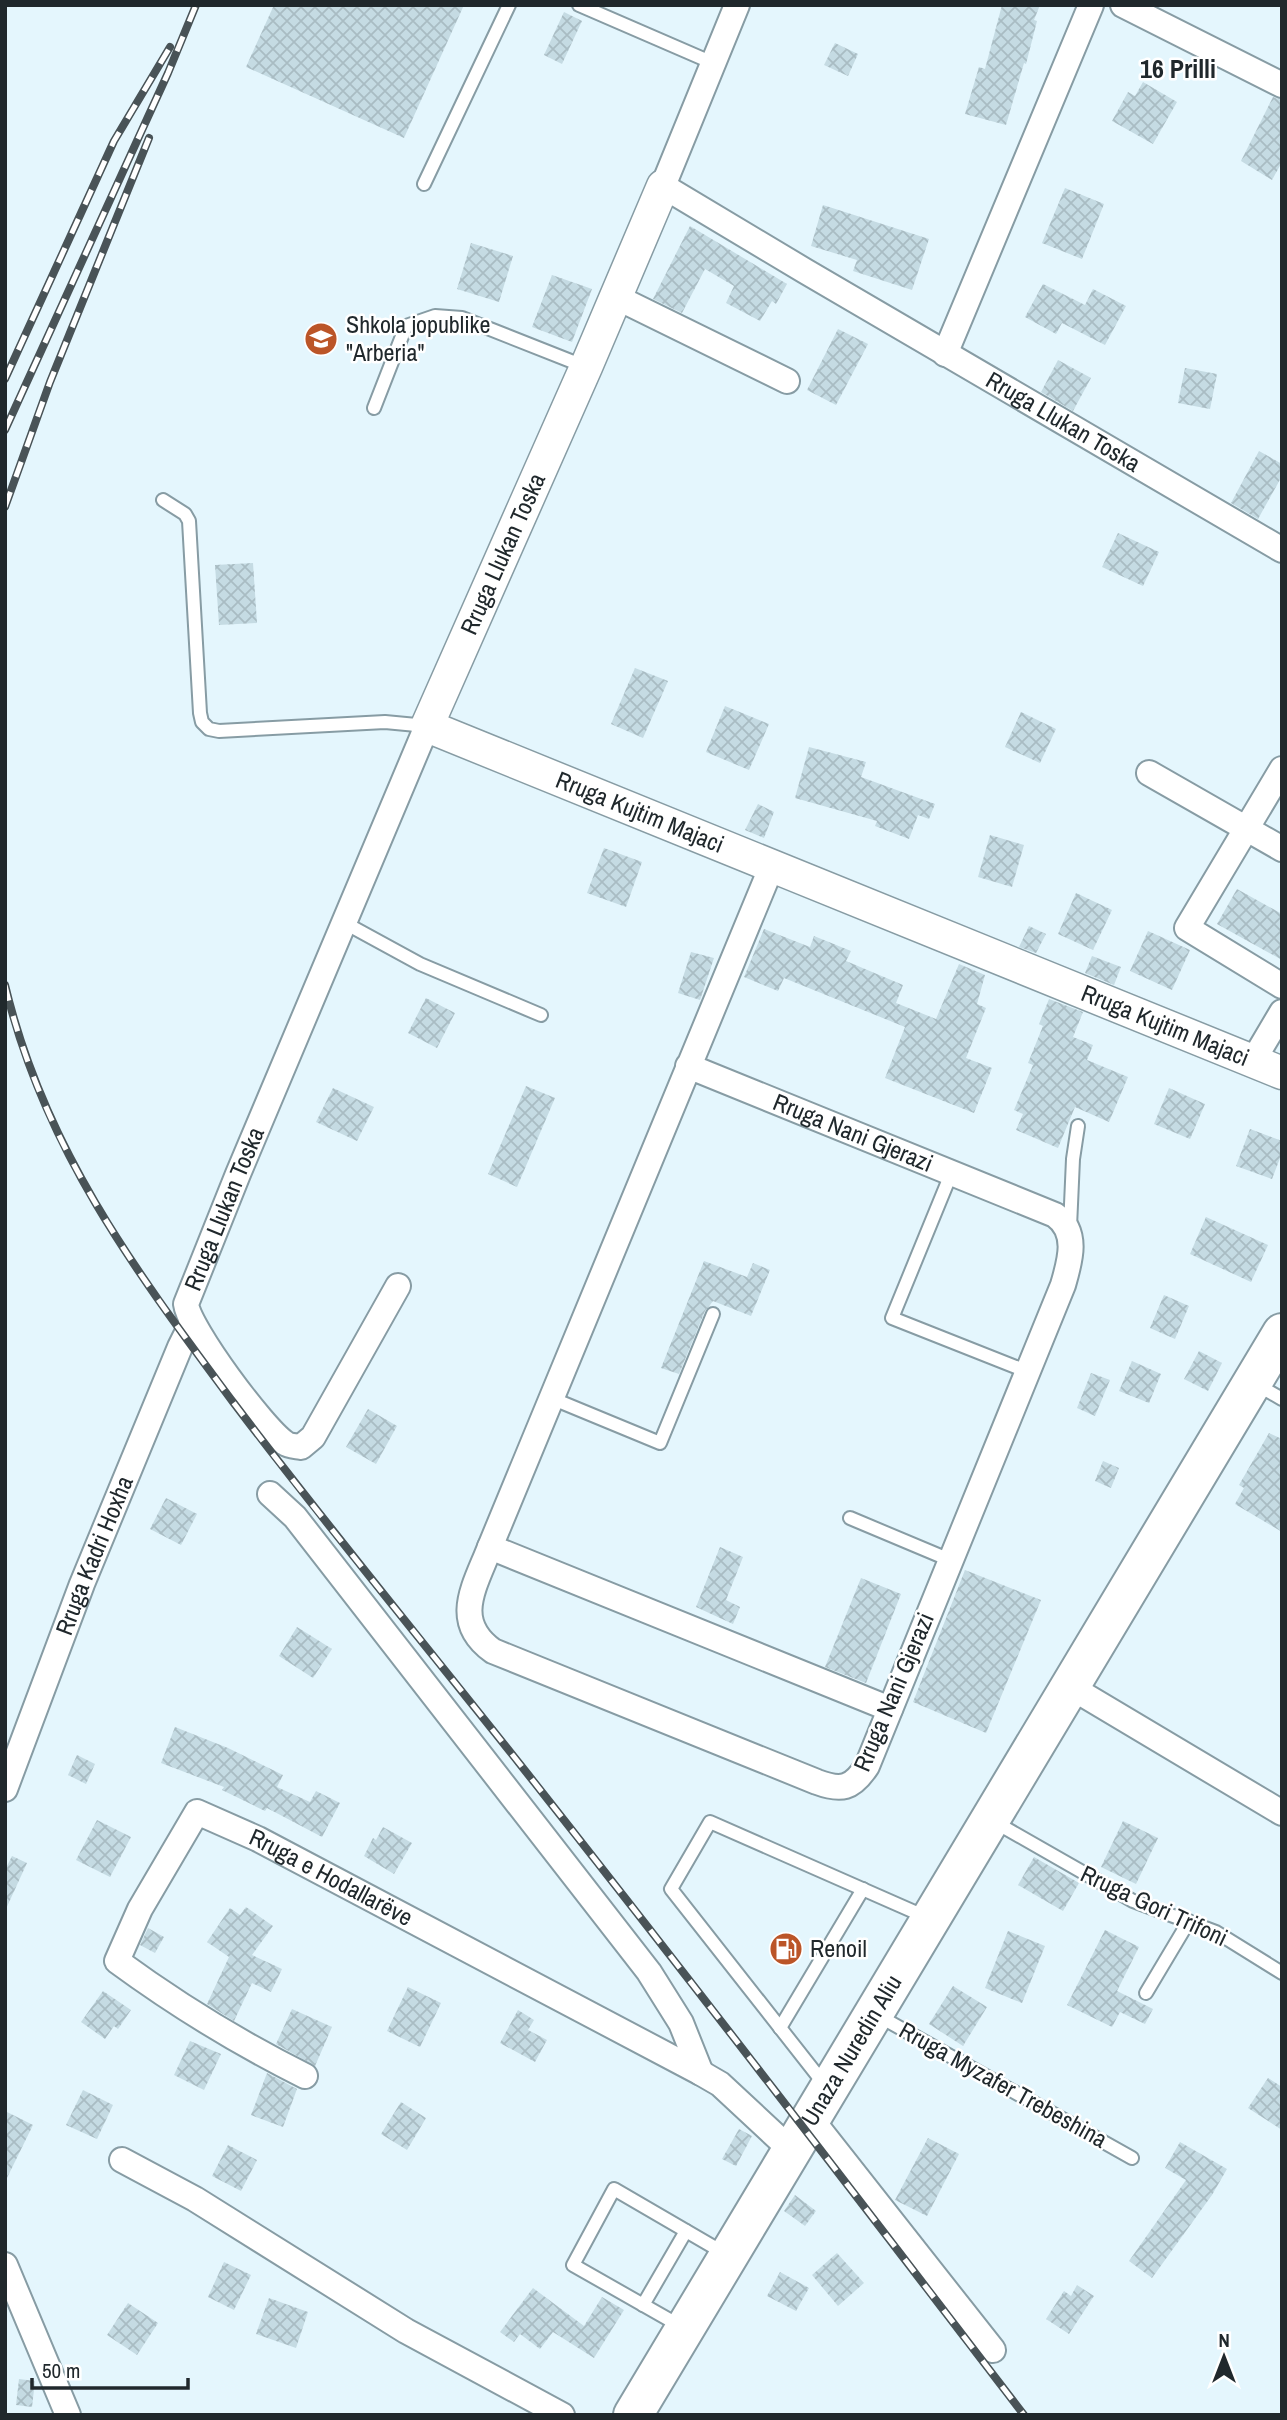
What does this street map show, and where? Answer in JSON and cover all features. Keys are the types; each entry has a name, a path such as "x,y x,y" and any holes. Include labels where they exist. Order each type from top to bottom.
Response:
{"main road":[{"name":"Unaza Nuredin Aliu","path":"638,2413 685,2329 1069,1686 1267,1390 1282,1333"}],"street":[{"name":"Rruga Llukan Toska","path":"398,1286 313,1437 300,1447 290,1446 277,1436 250,1404 187,1314 189,1294 343,922 586,367 737,5"},
{"path":"945,354 1091,5"},
{"path":"1123,5 1282,85"},
{"name":"Rruga Llukan Toska","path":"663,186 1282,550"},
{"path":"616,297 787,381"},
{"name":"Rruga Kujtim Majaci","path":"427,726 1282,1073"},
{"path":"1282,769 1187,928 1282,986"},
{"path":"1149,773 1282,849"},
{"name":"Rruga Nani Gjerazi","path":"688,1066 1055,1215 1063,1221 1070,1233 1069,1265 867,1766 852,1784 833,1788 511,1659 481,1642 470,1626 469,1614 474,1588 551,1398 688,1066 771,867"},
{"path":"1253,1061 1282,1012"},
{"name":"Rruga Kadri Hoxha","path":"5,1789 82,1584 192,1324"},
{"path":"270,1494 303,1526 649,1972 681,2023 701,2073"},
{"path":"490,1548 890,1709"},
{"path":"1069,1686 1282,1812"},
{"name":"Rruga e Hodallarëve","path":"305,2076 245,2046 152,1987 117,1961 140,1909 197,1812 270,1845 701,2073 720,2084 792,2151"},
{"path":"820,2104 993,2350"},
{"path":"122,2160 195,2199 405,2331 562,2415"},
{"path":"5,2265 68,2415"}],"lane":[{"path":"424,184 509,5"},
{"path":"579,5 713,63"},
{"path":"374,408 406,326 435,316 462,318 586,367"},
{"name":"Rruga Kujtim Majaci","path":"163,500 185,514 189,521 200,713 202,722 209,729 237,732 385,722 427,726"},
{"path":"343,922 420,964 541,1015"},
{"path":"1070,1233 1073,1159 1078,1126"},
{"path":"951,1174 892,1318 1026,1371"},
{"path":"551,1398 660,1443 713,1314"},
{"path":"850,1518 950,1560"},
{"name":"Rruga Gori Trifoni","path":"989,1819 1133,1901 1216,1932 1282,1973"},
{"path":"820,2104 780,2028 671,1889 703,1833 710,1822 930,1919"},
{"path":"780,2028 863,1889"},
{"path":"1146,1993 1189,1921"},
{"name":"Rruga Myzafer Trebeshina","path":"874,2013 1132,2158"},
{"path":"685,2329 573,2265 614,2189 729,2256"},
{"path":"643,2305 686,2231"}],"building":[{"path":"274,5 464,5 404,138 246,67"},
{"path":"1002,5 1040,5 1034,20 1037,21 1026,64 1024,63 1006,125 965,114 979,67 985,69"},
{"path":"564,12 582,21 562,64 544,55"},
{"path":"835,43 858,54 848,76 824,65"},
{"path":"1143,82 1177,102 1153,144 1112,121 1128,92 1135,96"},
{"path":"1273,97 1282,100 1282,162 1272,180 1241,161"},
{"path":"1065,188 1104,204 1082,259 1042,243"},
{"path":"823,205 929,239 912,290 853,271 857,260 811,246"},
{"path":"690,226 787,284 776,304 772,301 760,321 726,303 734,286 705,269 682,313 653,299"},
{"path":"471,243 513,256 499,302 457,289"},
{"path":"552,275 592,289 572,342 532,327"},
{"path":"1043,284 1085,305 1093,289 1126,306 1105,345 1062,323 1056,334 1025,317"},
{"path":"838,329 868,344 836,405 807,390"},
{"path":"1058,360 1091,378 1073,411 1041,392"},
{"path":"1185,368 1217,374 1210,409 1178,403"},
{"path":"1259,451 1282,464 1282,476 1258,519 1231,503"},
{"path":"1118,533 1159,552 1143,586 1102,567"},
{"path":"253,563 257,623 219,625 215,565"},
{"path":"635,668 668,681 643,738 611,724"},
{"path":"725,706 769,724 749,770 706,752"},
{"path":"1021,712 1056,729 1040,763 1005,747"},
{"path":"809,747 866,762 861,777 935,804 929,819 918,815 909,839 875,826 877,821 795,798"},
{"path":"758,804 774,812 764,838 745,830"},
{"path":"990,835 1024,845 1012,887 978,877"},
{"path":"604,848 642,862 626,907 587,893"},
{"path":"1237,889 1282,914 1282,960 1217,924"},
{"path":"1076,893 1112,910 1093,950 1058,934"},
{"path":"1029,926 1046,934 1036,953 1019,947"},
{"path":"764,929 810,947 814,936 851,951 846,961 903,985 896,1003 936,1019 959,964 985,975 977,1004 986,1008 966,1058 992,1068 974,1113 885,1078 905,1027 784,978 778,991 744,977"},
{"path":"1148,931 1190,950 1172,990 1130,971"},
{"path":"691,952 714,958 700,1000 678,993"},
{"path":"1092,956 1121,967 1114,985 1085,973"},
{"path":"426,998 455,1013 437,1048 408,1033"},
{"path":"1049,999 1083,1012 1073,1037 1093,1045 1087,1060 1128,1077 1109,1122 1075,1107 1058,1148 1016,1130 1023,1114 1014,1110 1033,1065 1028,1063 1043,1026 1039,1024"},
{"path":"526,1086 555,1098 517,1187 488,1174"},
{"path":"333,1088 374,1107 357,1141 316,1122"},
{"path":"1169,1088 1205,1104 1190,1139 1154,1124"},
{"path":"1250,1129 1282,1141 1282,1153 1272,1179 1236,1166"},
{"path":"1206,1217 1268,1245 1251,1282 1190,1254"},
{"path":"704,1261 747,1277 753,1263 770,1270 751,1316 713,1301 705,1311 679,1374 661,1368"},
{"path":"1164,1295 1189,1306 1175,1339 1150,1328"},
{"path":"1199,1351 1222,1363 1208,1391 1184,1379"},
{"path":"1132,1361 1161,1374 1149,1403 1119,1391"},
{"path":"1091,1373 1110,1380 1095,1416 1077,1408"},
{"path":"368,1409 397,1426 376,1464 346,1447"},
{"path":"1269,1433 1282,1439 1282,1532 1235,1504 1244,1488 1239,1485"},
{"path":"1103,1461 1119,1468 1111,1488 1095,1481"},
{"path":"166,1498 197,1514 181,1545 150,1529"},
{"path":"720,1547 743,1557 726,1600 740,1607 733,1624 696,1607"},
{"path":"965,1570 1041,1600 986,1733 913,1702"},
{"path":"861,1578 901,1594 866,1683 825,1667"},
{"path":"297,1627 332,1649 313,1678 279,1656"},
{"path":"175,1727 228,1748 283,1775 277,1787 310,1802 316,1791 340,1803 322,1837 267,1808 265,1811 222,1790 224,1787 161,1763"},
{"path":"77,1755 95,1764 86,1784 68,1775"},
{"path":"97,1820 131,1837 110,1877 76,1860"},
{"path":"1123,1821 1158,1838 1136,1884 1101,1867"},
{"path":"383,1827 412,1843 394,1874 364,1856 373,1838 376,1840"},
{"path":"12,1856 27,1863 5,1911 5,1870"},
{"path":"1034,1857 1079,1883 1063,1911 1018,1885"},
{"path":"246,1907 273,1926 252,1955 282,1969 271,1992 252,1983 234,2021 207,2004 229,1957 207,1942 230,1908 240,1915"},
{"path":"148,1928 164,1937 155,1953 140,1945"},
{"path":"1105,1930 1139,1947 1117,1991 1153,2009 1145,2024 1120,2012 1112,2027 1067,2005"},
{"path":"1008,1931 1045,1946 1022,2003 985,1988"},
{"path":"953,1986 987,2007 963,2046 929,2024"},
{"path":"408,1987 441,2003 420,2047 387,2031"},
{"path":"103,1991 131,2010 118,2029 114,2026 105,2039 81,2022"},
{"path":"292,2009 332,2027 315,2066 276,2044"},
{"path":"518,2010 534,2020 528,2030 547,2040 535,2062 500,2043"},
{"path":"190,2041 221,2054 204,2090 174,2075"},
{"path":"267,2073 297,2089 283,2127 251,2115"},
{"path":"1268,2078 1282,2087 1282,2130 1248,2108"},
{"path":"83,2090 113,2105 97,2139 66,2125"},
{"path":"401,2102 426,2118 407,2150 381,2134"},
{"path":"5,2111 33,2125 5,2182"},
{"path":"739,2129 752,2136 736,2166 722,2159"},
{"path":"928,2138 959,2154 927,2216 895,2200"},
{"path":"1180,2142 1227,2169 1212,2195 1152,2278 1129,2261 1186,2180 1165,2168"},
{"path":"228,2145 257,2160 241,2191 212,2176"},
{"path":"795,2195 816,2211 805,2226 784,2211"},
{"path":"837,2253 864,2283 838,2306 812,2275"},
{"path":"224,2262 251,2275 234,2310 208,2297"},
{"path":"780,2272 809,2288 796,2311 767,2296"},
{"path":"1077,2285 1094,2296 1069,2334 1046,2319 1064,2291 1071,2296"},
{"path":"533,2288 584,2326 602,2297 624,2310 594,2358 553,2332 540,2349 520,2334 514,2342 500,2332"},
{"path":"269,2298 308,2312 296,2348 256,2334"},
{"path":"128,2303 158,2323 137,2355 107,2335"},
{"path":"19,2379 35,2381 32,2407 16,2405"}],"railway":[{"path":"5,430 168,73 196,5"},
{"path":"5,379 114,141 170,47"},
{"path":"5,507 50,382 149,138"},
{"path":"5,985 22,1045 43,1101 68,1154 128,1255 162,1304 268,1448 647,1925 1024,2415"}],"place":[{"name":"Shkola jopublike \"Arberia\"","path":"321,339"},
{"name":"Renoil","path":"786,1949"}],"district":[{"name":"16 Prilli","path":"1178,69"}]}
